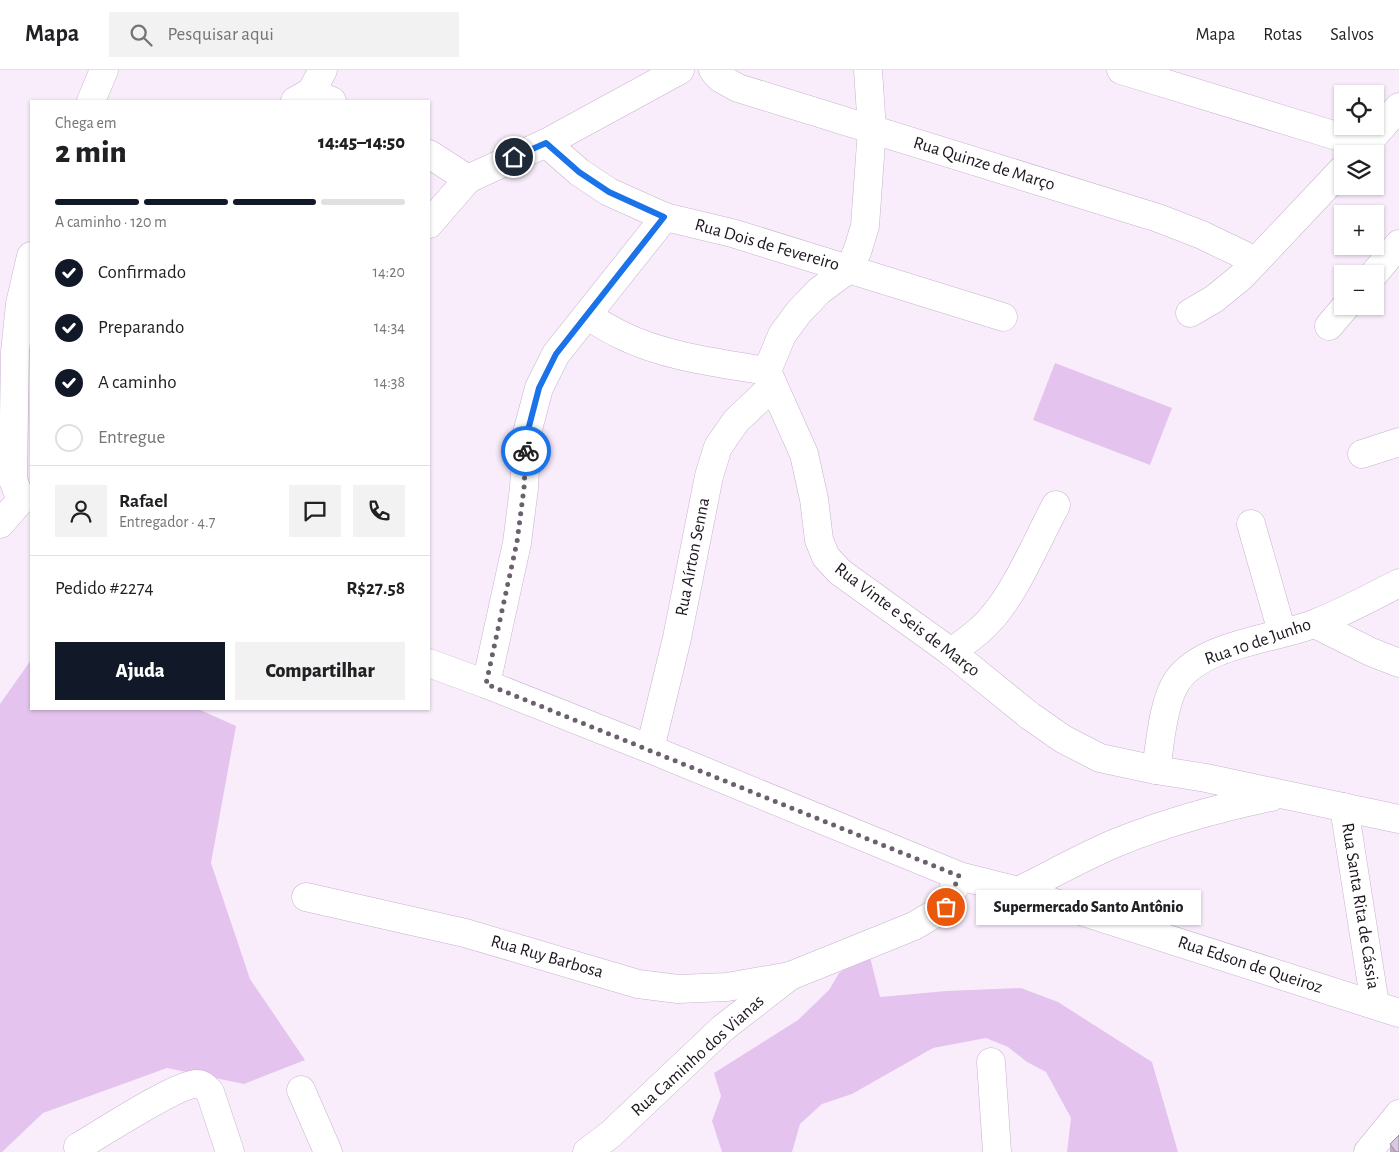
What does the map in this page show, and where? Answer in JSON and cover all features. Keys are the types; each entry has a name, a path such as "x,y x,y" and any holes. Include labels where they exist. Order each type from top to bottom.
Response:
{"street":[{"path":"91,100 104,70"},
{"path":"430,223 468,179 546,143 680,70"},
{"name":"Rua Quinze de Março","path":"713,70 720,78 738,88 1158,218 1202,235 1256,261"},
{"path":"587,316 622,336 659,350 770,378 782,335 818,291 850,268 858,249 865,226 872,129 868,70"},
{"path":"1121,70 1350,145"},
{"path":"1365,145 1399,106"},
{"name":"Rua Dois de Fevereiro","path":"546,143 579,172 609,192 664,217 732,233 850,268 1003,317"},
{"path":"430,155 468,179"},
{"path":"1190,313 1214,299 1241,277 1334,178"},
{"path":"486,684 517,542 524,488 527,434 539,388 556,354 664,217"},
{"path":"1382,265 1399,244"},
{"path":"0,524 26,504 13,480 15,352 20,304 30,260"},
{"name":"Rua Vinte e Seis de Março","path":"770,378 804,454 814,499 819,540 826,557 840,572 951,652 1030,716 1063,739 1100,758 1206,778 1399,819"},
{"name":"Rua Aírton Senna","path":"650,749 677,638 708,476 718,447 770,378"},
{"path":"1362,454 1399,442"},
{"path":"951,652 974,636 991,620 1007,598 1056,505"},
{"path":"1250,524 1282,632"},
{"name":"Rua 10 de Junho","path":"1156,770 1166,707 1177,681 1194,664 1219,652 1282,632 1315,624 1399,584"},
{"path":"1315,624 1371,652 1399,663"},
{"name":"Rua Edson de Queiroz","path":"430,663 650,749 959,876 1018,891 1387,1009"},
{"path":"1018,891 1116,843 1222,807 1280,795"},
{"name":"Rua Santa Rita de Cássia","path":"1344,807 1387,1009"},
{"name":"Rua Caminho dos Vianas","path":"587,1152 611,1134 723,1028 790,976 914,926 946,907 959,876"},
{"name":"Rua Ruy Barbosa","path":"306,897 465,933 638,984 678,989 727,987 790,976"},
{"path":"991,1062 996,1152"},
{"path":"78,1147 168,1094 196,1084 204,1086 210,1092 230,1152"},
{"path":"301,1090 328,1152"},
{"path":"1368,1152 1399,1114"}],"shaded area":[{"path":"1055,363 1172,408 1150,465 1033,420"},
{"path":"30,661 30,710 200,710 236,726 211,863 250,979 305,1060 244,1084 167,1068 43,1113 0,1152 0,704"},
{"path":"869,953 880,997 946,991 1021,988 1058,1002 1152,1062 1178,1152 1067,1152 1071,1118 1046,1072 1027,1062 1008,1047 986,1038 933,1048 852,1094 822,1104 800,1124 792,1152 722,1152 712,1121 721,1096 714,1073 798,1020 829,990 839,973"}],"building":[{"path":"1399,1135 1399,1152 1396,1152 1390,1144"}],"way so far":[{"path":"526,451 524,488 517,542 486,684 959,876 946,907"}],"place":[{"name":"Supermercado Santo Antônio","path":"946,907"}],"route":[{"path":"514,157 546,143 579,172 609,192 664,217 556,354 539,388 527,434 526,451"}]}
